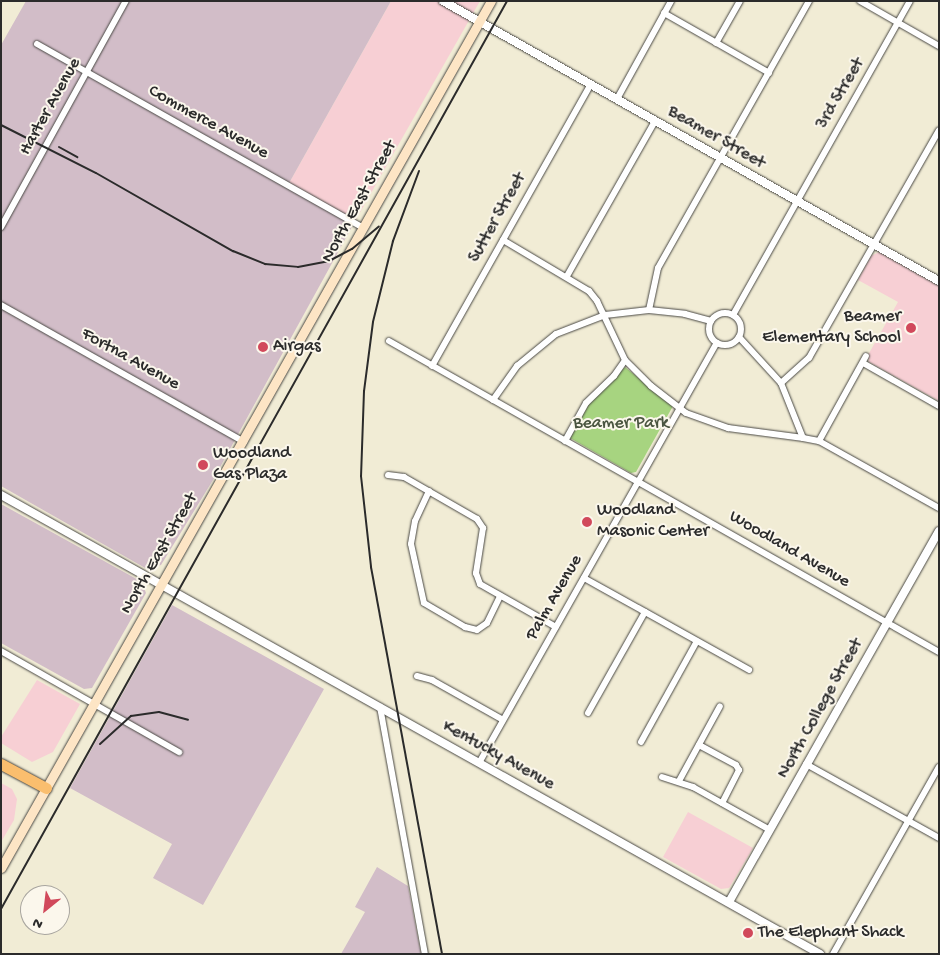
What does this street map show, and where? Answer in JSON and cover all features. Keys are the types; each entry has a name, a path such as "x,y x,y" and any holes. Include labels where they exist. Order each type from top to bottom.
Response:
{"highway":[{"path":"1,764 46,788"}],"main road":[{"name":"North East Street","path":"1,868 244,442 491,1"}],"street":[{"name":"Harter Avenue","path":"2,223 126,1"},
{"name":"Beamer Street","path":"443,1 939,281"},
{"path":"617,99 671,1"},
{"path":"716,43 740,1"},
{"path":"649,310 658,268 810,1"},
{"path":"860,1 939,46"},
{"name":"3rd Street","path":"798,201 910,1"},
{"path":"664,13 768,73"},
{"name":"Commerce Avenue","path":"37,44 364,228"},
{"name":"Sutter Street","path":"432,366 591,84"},
{"path":"567,276 655,121"},
{"path":"781,383 809,358 939,130"},
{"path":"733,315 798,201"},
{"path":"503,240 567,276 589,291 604,315 625,360 680,408 728,428 819,441 939,508"},
{"name":"Fortna Avenue","path":"1,304 244,442"},
{"path":"493,400 517,366 556,334 604,315 649,310 684,314 711,321"},
{"path":"721,314 733,315 740,325 739,337 729,345 717,343 709,333 711,321 721,314"},
{"path":"739,337 781,383 803,438"},
{"name":"Woodland Avenue","path":"388,341 939,652"},
{"name":"Palm Avenue","path":"479,763 717,343"},
{"path":"565,441 586,403 614,376 625,360"},
{"path":"819,441 865,360 939,406"},
{"path":"388,475 404,477 482,524 477,578 500,596 556,627"},
{"path":"430,491 415,521 411,544 424,603 465,627 477,630 486,623 500,596"},
{"name":"Kentucky Avenue","path":"1,494 820,954"},
{"name":"North College Street","path":"729,902 939,531"},
{"path":"584,578 749,670"},
{"path":"588,713 645,612"},
{"path":"641,742 697,642"},
{"path":"1,650 179,752"},
{"path":"416,676 432,680 503,720"},
{"path":"678,781 720,706"},
{"path":"380,707 425,954"},
{"path":"699,745 736,765 739,770 722,803"},
{"path":"806,764 939,838"},
{"path":"833,954 939,767"},
{"path":"662,777 678,781 770,830"}],"shaded area":[{"path":"26,1 391,1 288,185 354,223 213,480 161,565 147,569 1,486 1,45"},
{"path":"391,1 480,1 354,223 288,185"},
{"name":"Beamer Elementary School","path":"879,252 939,286 939,401 869,362 868,355 898,302 858,280 871,256"},
{"path":"1,504 142,582 146,593 92,688 84,689 1,643"},
{"path":"172,605 324,689 203,905 153,878 172,844 70,788"},
{"path":"37,680 80,704 53,752 32,762 1,743 1,737"},
{"path":"1,783 12,789 17,799 14,820 1,842"},
{"path":"688,812 753,848 729,888 721,889 663,857"},
{"path":"377,867 408,886 421,954 341,954 365,912 355,907"}],"green space":[{"name":"Beamer Park","path":"625,367 673,406 636,472 631,473 570,438 590,402"}],"railway":[{"path":"1,909 507,1"},
{"path":"1,125 96,173 233,251 265,264 298,267 329,261 352,249 379,226"},
{"path":"59,147 77,157"},
{"path":"419,171 393,241 373,322 364,391 361,476 371,567 442,954"},
{"path":"100,744 131,716 159,712 188,720"}],"place":[{"name":"Beamer Elementary School","path":"911,328"},
{"name":"Airgas","path":"263,347"},
{"name":"Woodland Gas Plaza","path":"203,465"},
{"name":"Woodland Masonic Center","path":"587,522"},
{"name":"The Elephant Shack","path":"748,933"}]}
